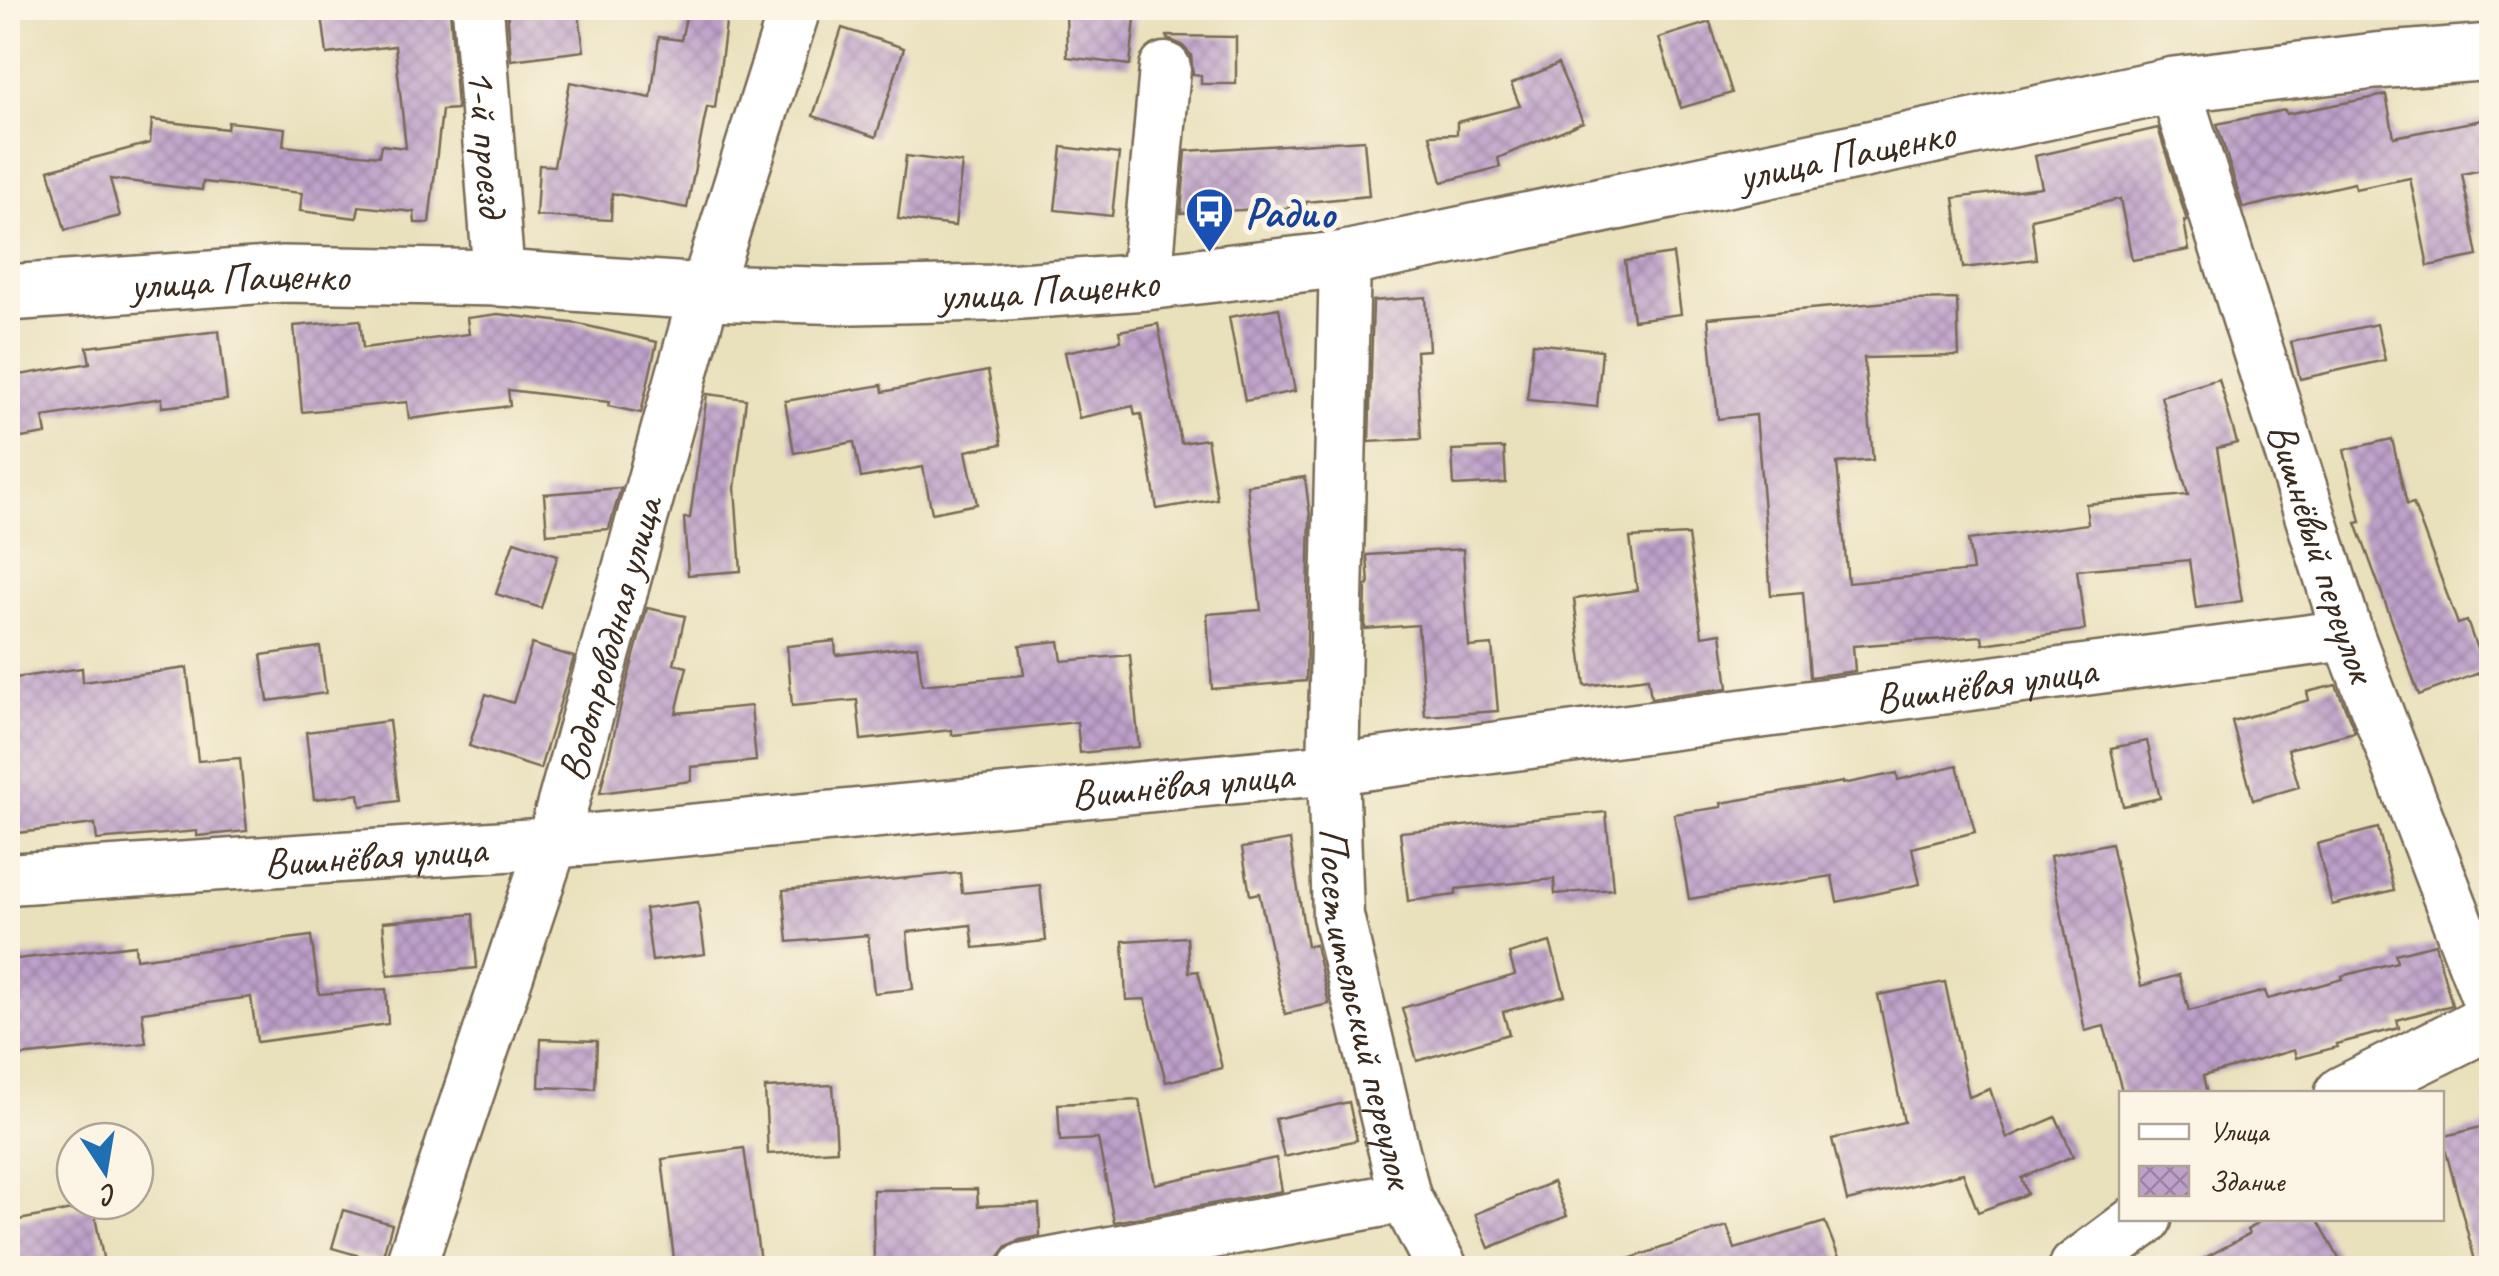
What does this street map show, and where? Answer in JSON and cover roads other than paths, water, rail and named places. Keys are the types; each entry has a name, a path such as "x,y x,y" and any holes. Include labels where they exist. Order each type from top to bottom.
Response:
{"street":[{"name":"1-й проезд","path":"478,8 498,278"},
{"name":"Водопроводная улица","path":"410,1268 552,843 705,292 796,8"},
{"name":"улица Пащенко","path":"8,293 283,274 498,278 705,292 852,296 1146,282 1345,259 2174,85 2375,61 2492,52"},
{"path":"1146,282 1165,68"},
{"name":"Вишнёвый переулок","path":"2174,85 2348,635 2492,1011"},
{"name":"Посетительский переулок","path":"1345,259 1333,769 1338,916 1405,1198 1442,1268"},
{"name":"Вишнёвая улица","path":"8,878 552,843 1333,769 2348,635"},
{"path":"2348,1091 2492,1020"},
{"path":"1025,1268 1405,1198"}],"place":[{"name":"Радио","path":"1210,254"}]}
